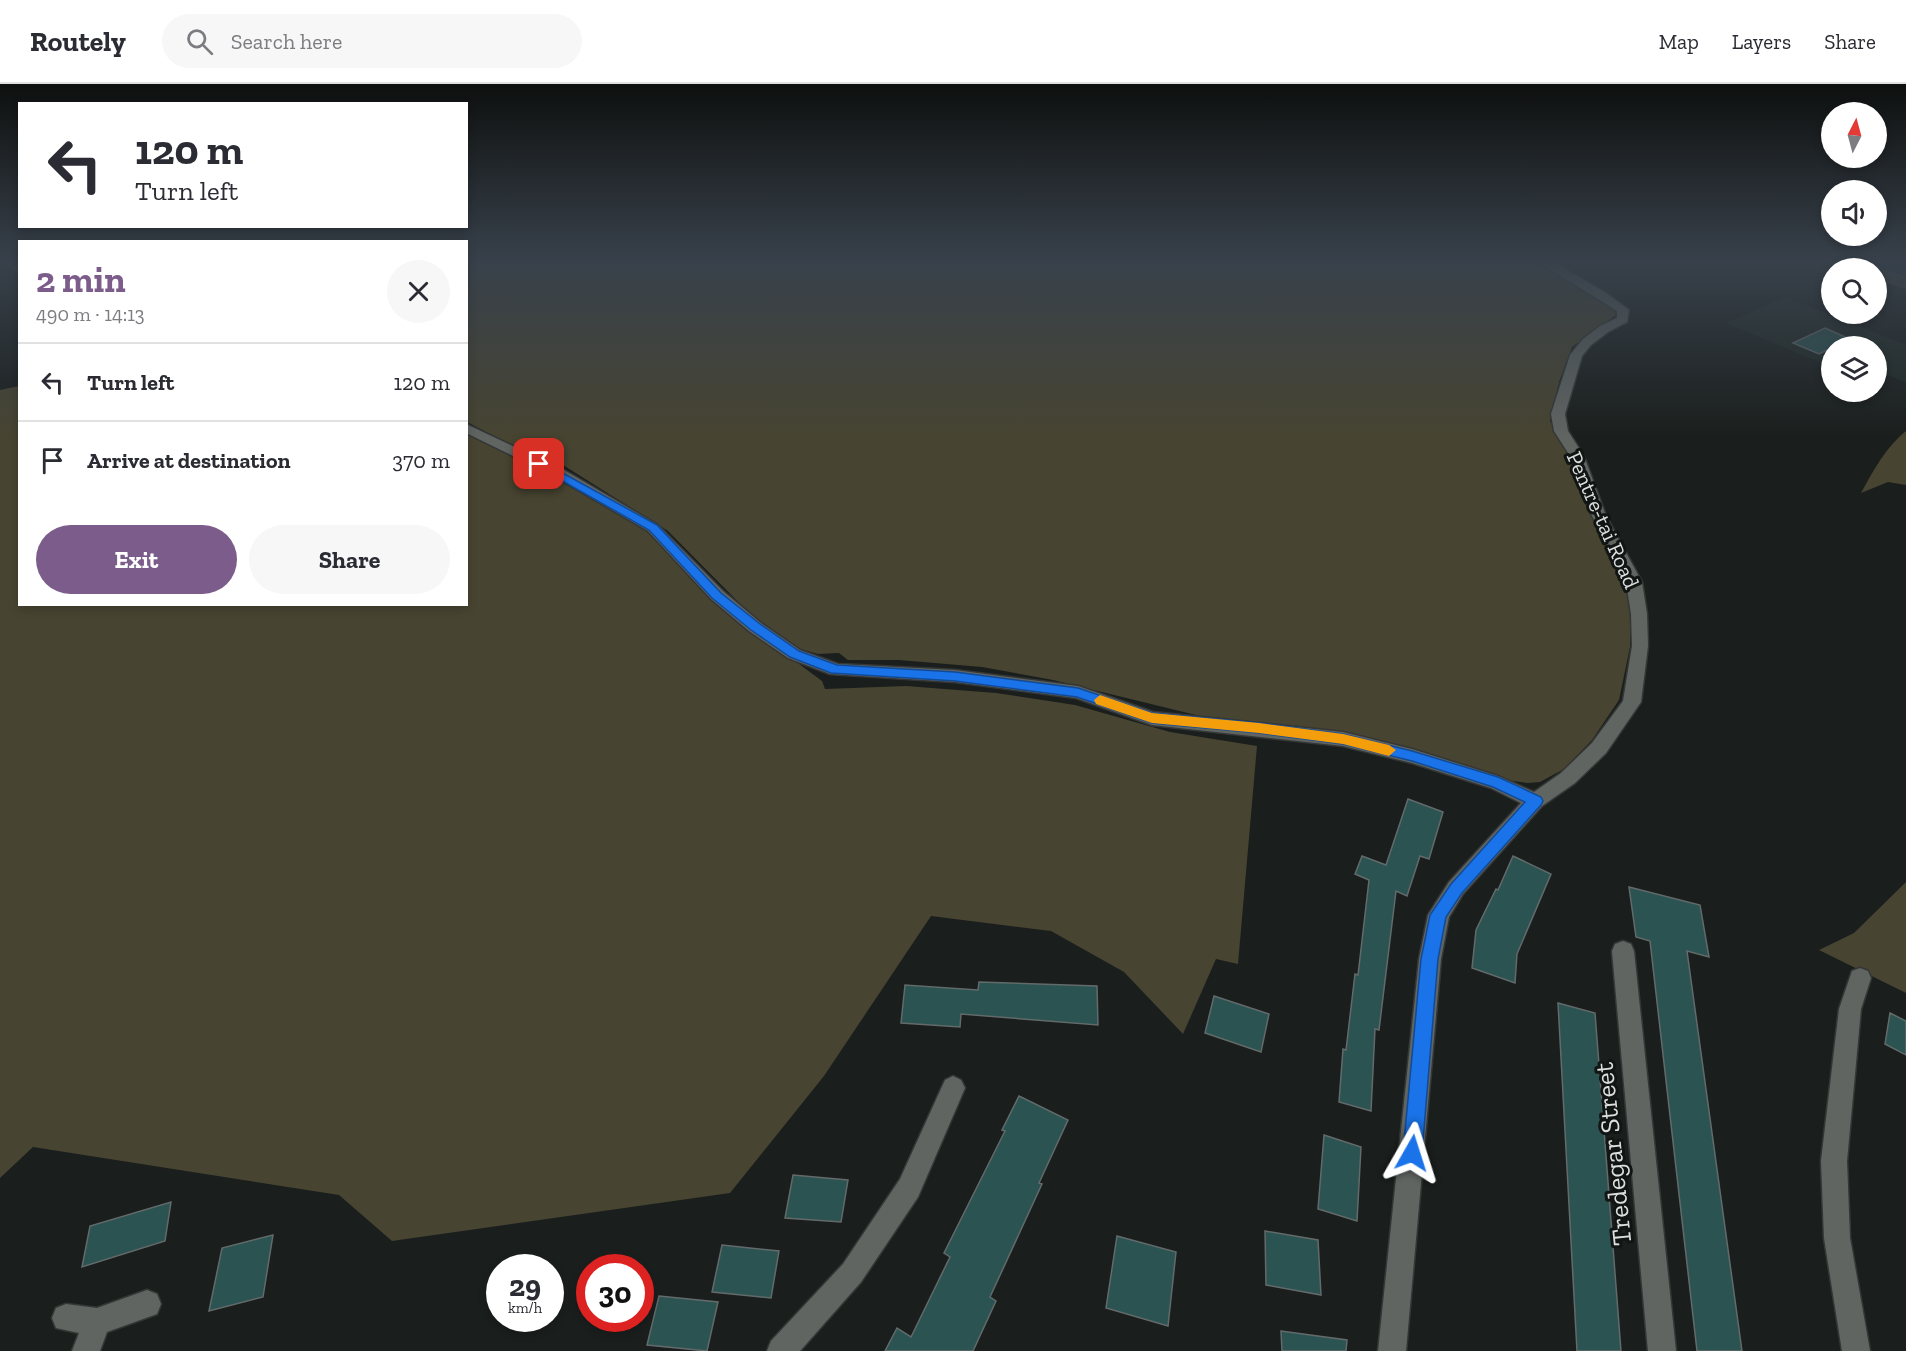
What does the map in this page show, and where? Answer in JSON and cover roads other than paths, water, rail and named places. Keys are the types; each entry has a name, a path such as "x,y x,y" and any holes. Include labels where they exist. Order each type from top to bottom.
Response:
{"street":[{"name":"Pentre-tai Road","path":"1392,1351 1430,959 1438,915 1456,888 1536,801 1568,778 1599,748 1632,702 1640,646 1639,614 1634,582 1599,516 1577,456 1561,431 1557,414 1576,355 1587,342 1604,329 1623,320"},
{"path":"468,429 559,473 653,528 717,596 755,627 795,654 836,670 955,676 1078,692 1152,718 1343,739 1412,756 1498,783 1536,801"},
{"name":"Tredegar Street","path":"1623,951 1662,1351"},
{"path":"1856,1351 1837,1238 1834,1161 1850,1009 1860,978"},
{"path":"781,1351 852,1273 909,1188 953,1088"},
{"path":"66,1318 97,1322 147,1304"},
{"path":"86,1351 97,1322"}]}
